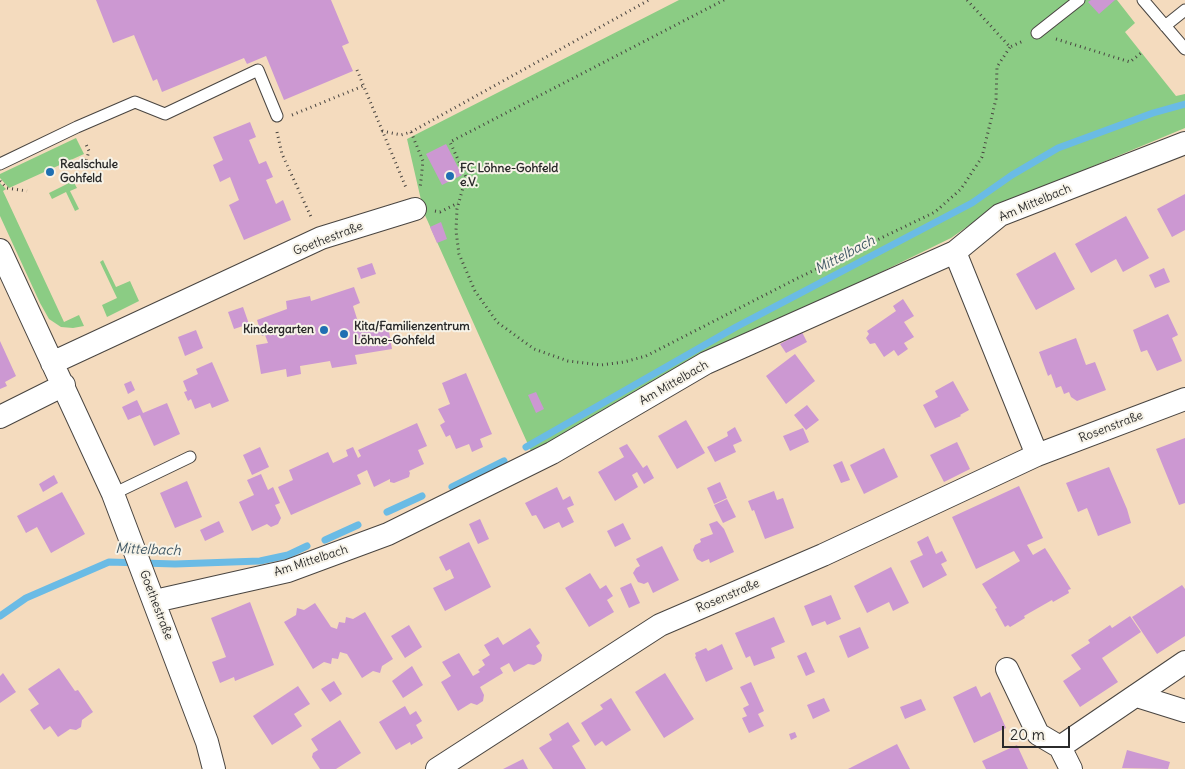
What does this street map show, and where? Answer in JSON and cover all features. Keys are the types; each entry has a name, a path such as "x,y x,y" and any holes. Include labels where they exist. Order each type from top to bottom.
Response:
{"street":[{"name":"Am Mittelbach","path":"155,601 288,571 388,534 552,453 706,363 955,252 1000,215 1185,143"},
{"name":"Goethestraße","path":"52,363 321,238 415,209"},
{"name":"Goethestraße","path":"0,250 113,494 207,742 214,769"},
{"path":"955,252 1037,455"},
{"path":"0,416 64,385"},
{"name":"Rosenstraße","path":"437,769 660,624 823,555 1037,455 1185,399"},
{"path":"1060,747 1185,662"},
{"path":"1007,669 1038,734 1060,747 1071,769"},
{"path":"1137,696 1185,711"}],"lane":[{"path":"1037,33 1079,0"},
{"path":"1143,0 1185,49"},
{"path":"1166,26 1185,10"},
{"path":"0,164 135,102 165,114 258,70 278,116"},
{"path":"113,494 190,457"}],"path":[{"path":"382,131 401,135 411,132 649,0"},
{"path":"724,0 450,142 466,177 457,209 456,231 460,254 475,292 496,322 534,349 568,361 602,365 646,356 796,279 935,212 961,190 982,157 996,99 997,67 1010,48 1037,33 1130,62 1141,53"},
{"path":"967,0 1010,48"},
{"path":"357,70 415,209"},
{"path":"321,238 282,154 275,125 278,116 287,117 363,86"},
{"path":"77,127 89,151 85,165"},
{"path":"411,132 423,161 421,184 415,209"},
{"path":"0,180 7,188 27,191"}],"green space":[{"path":"679,0 1117,0 1135,23 1125,32 1176,96 1185,94 1185,128 995,207 951,238 705,358 535,460 424,213 407,139"},
{"path":"76,138 84,154 9,188 0,178 0,174"},
{"path":"73,181 77,188 70,191 79,209 75,211 66,192 52,199 49,193"},
{"path":"0,183 6,189 3,191 64,322 79,315 84,326 73,328 61,327 49,319 0,216"},
{"path":"103,260 116,287 130,281 139,301 107,317 102,305 117,298 100,262"}],"building":[{"path":"96,0 331,0 349,43 342,46 353,71 284,100 266,56 247,64 244,58 162,92 157,79 153,81 134,35 113,43"},
{"path":"1091,0 1115,0 1099,14 1088,2"},
{"path":"250,122 256,137 249,140 259,164 266,161 273,177 266,180 276,204 283,200 291,220 244,240 229,205 239,200 230,177 220,182 213,165 223,160 213,137"},
{"path":"446,144 462,175 442,185 426,154"},
{"path":"1185,194 1185,230 1172,237 1157,209"},
{"path":"1126,216 1149,258 1123,272 1116,259 1091,273 1075,244"},
{"path":"441,222 447,239 437,243 430,227"},
{"path":"1055,252 1075,289 1036,310 1016,274"},
{"path":"372,263 376,274 361,279 357,268"},
{"path":"1164,268 1170,282 1155,288 1149,275"},
{"name":"Kindergarten","path":"354,287 360,303 353,306 359,325 387,320 392,349 355,355 357,364 332,368 330,361 300,366 301,374 287,377 286,369 261,374 256,345 268,343 265,335 262,336 257,320 287,309 286,301 310,296 311,301"},
{"path":"903,299 914,316 904,322 914,337 904,343 908,349 898,356 894,350 884,357 875,343 870,344 866,338 869,334 867,331 896,311 893,306"},
{"path":"243,307 249,324 234,329 228,312"},
{"path":"1168,314 1178,335 1172,338 1182,361 1157,371 1147,350 1141,352 1133,330"},
{"path":"196,330 203,348 185,356 178,337"},
{"path":"802,332 807,342 786,353 780,344"},
{"path":"1076,338 1086,365 1095,362 1106,390 1077,401 1071,397 1069,392 1064,394 1061,386 1056,388 1051,374 1048,376 1039,352"},
{"path":"0,341 16,376 5,382 7,386 0,389"},
{"path":"795,354 815,381 786,404 766,376"},
{"path":"212,362 229,401 212,408 210,403 195,409 191,399 188,401 184,392 187,391 183,381 198,374 196,369"},
{"path":"466,373 492,434 480,439 483,447 472,452 469,444 456,449 450,435 446,437 440,425 445,422 438,409 450,404 442,383"},
{"path":"131,381 135,390 128,394 124,384"},
{"path":"953,381 969,410 961,416 935,428 923,405 938,397 935,391"},
{"path":"536,392 544,409 536,413 528,395"},
{"path":"137,400 143,413 167,403 180,434 154,446 140,415 128,420 122,407"},
{"path":"807,405 819,420 806,430 794,415"},
{"path":"686,420 705,453 677,469 658,436"},
{"path":"417,423 427,446 418,450 424,464 409,471 409,477 394,483 390,482 390,479 374,487 367,470 357,475 361,484 291,515 278,487 293,480 289,470 328,452 333,463 348,456 346,450 353,447 358,458 361,456 358,450"},
{"path":"735,427 742,441 733,445 736,452 715,462 707,447 728,436 727,432"},
{"path":"803,428 809,442 790,451 783,436"},
{"path":"1185,438 1185,503 1179,505 1156,449"},
{"path":"957,442 970,469 944,482 930,455"},
{"path":"627,444 643,468 647,465 654,478 644,484 637,472 632,475 638,487 615,501 598,472 624,457 619,448"},
{"path":"260,447 269,467 252,475 243,455"},
{"path":"884,448 898,477 864,494 850,465"},
{"path":"842,461 850,480 841,483 833,465"},
{"path":"1109,467 1131,523 1098,536 1087,508 1078,512 1066,483"},
{"path":"261,474 268,490 273,487 280,503 275,505 281,518 278,524 271,527 267,524 252,531 239,502 254,495 247,480"},
{"path":"54,475 58,483 43,492 39,484"},
{"path":"187,481 202,517 175,528 160,493"},
{"path":"720,482 727,498 714,504 707,488"},
{"path":"1019,486 1043,538 1027,545 1033,555 1045,548 1071,589 1068,590 1069,593 1053,602 1052,600 1024,616 1025,618 1010,627 1008,625 1005,627 995,609 997,608 982,584 1020,561 1014,551 976,569 952,517"},
{"path":"557,487 563,500 570,496 574,505 567,508 574,522 562,528 559,522 544,529 536,515 532,516 525,503"},
{"path":"774,491 777,500 783,498 794,528 765,539 754,510 752,511 748,501"},
{"path":"62,492 85,534 51,553 37,527 26,533 17,516"},
{"path":"727,499 736,517 723,523 714,505"},
{"path":"480,519 489,539 478,544 469,524"},
{"path":"219,521 224,532 205,541 200,530"},
{"path":"717,521 724,529 734,552 710,563 709,559 702,562 697,559 693,550 695,545 701,542 700,539 713,534 709,524"},
{"path":"623,523 631,539 615,547 607,531"},
{"path":"928,536 936,554 942,551 947,561 941,564 947,575 923,588 910,561 923,555 917,542"},
{"path":"469,542 491,587 445,611 433,588 454,578 450,569 446,571 439,557"},
{"path":"662,546 679,580 653,593 648,582 644,584 638,582 633,573 640,566 636,559"},
{"path":"891,567 909,603 893,611 889,602 867,613 854,586"},
{"path":"590,573 600,589 606,585 613,596 607,600 614,612 589,627 565,588"},
{"path":"631,583 640,603 629,608 620,588"},
{"path":"1182,585 1185,589 1185,636 1157,654 1132,617"},
{"path":"831,595 841,619 827,625 825,621 812,626 804,606"},
{"path":"250,602 274,665 235,681 234,677 220,683 212,662 226,657 211,618"},
{"path":"315,603 331,627 337,629 339,622 345,623 346,617 353,619 365,612 393,659 382,666 380,673 373,671 362,678 347,654 340,652 338,659 332,658 331,664 324,662 313,669 284,622 296,615 297,608 304,610"},
{"path":"1130,616 1141,632 1102,658 1118,682 1080,707 1063,681 1081,669 1071,655 1090,643 1088,640 1110,625 1112,628"},
{"path":"774,617 785,642 771,648 775,658 754,666 750,656 746,658 735,633"},
{"path":"409,625 422,647 405,658 391,636"},
{"path":"860,627 869,648 848,658 839,636"},
{"path":"530,628 540,643 536,646 542,655 541,661 534,665 528,664 514,672 509,663 500,668 503,673 480,687 484,695 483,701 477,705 471,703 458,711 441,682 451,676 442,662 459,653 473,676 480,672 478,670 485,665 482,660 490,655 484,645 498,637 503,645"},
{"path":"722,644 733,669 706,682 695,653 706,648 708,651"},
{"path":"806,652 815,672 806,676 797,656"},
{"path":"412,666 423,685 403,698 392,681"},
{"path":"59,668 75,691 78,690 93,712 82,720 81,727 76,730 70,729 58,737 50,726 44,730 30,710 39,704 28,689"},
{"path":"3,673 16,692 0,703 0,676"},
{"path":"665,673 694,719 664,738 635,692"},
{"path":"334,681 342,694 330,702 321,689"},
{"path":"751,682 764,711 758,714 764,726 749,733 742,718 747,716 743,708 749,705 740,687"},
{"path":"298,686 310,704 294,714 302,726 272,745 253,716"},
{"path":"976,686 981,697 990,692 1006,728 974,743 953,697"},
{"path":"611,698 631,730 606,746 602,741 595,746 581,723 603,709 600,705"},
{"path":"824,698 830,711 813,719 807,705"},
{"path":"921,699 926,710 905,719 900,707"},
{"path":"405,706 410,715 416,711 422,721 416,725 423,738 411,745 410,742 396,750 379,722"},
{"path":"340,720 361,753 336,769 320,769 312,757 313,753 318,750 311,739"},
{"path":"568,722 580,741 572,746 586,769 553,769 539,748 552,740 549,734"},
{"path":"795,732 797,737 791,740 789,734"},
{"path":"897,744 910,769 848,769"},
{"path":"1017,745 1028,769 986,769 982,761"},
{"path":"1127,750 1170,762 1168,769 1122,768"},
{"path":"523,759 528,769 503,769"}],"waterway":[{"name":"Mittelbach","path":"526,447 736,327 972,203 1012,175 1058,148 1153,113 1185,104"},
{"name":"Mittelbach","path":"452,487 504,461"},
{"name":"Mittelbach","path":"387,512 422,496"},
{"name":"Mittelbach","path":"325,540 358,525"},
{"name":"Mittelbach","path":"0,616 26,598 109,562 175,564 260,561 288,555 307,546"}],"place":[{"name":"Realschule Gohfeld","path":"50,172"},
{"name":"FC Löhne-Gohfeld e.V.","path":"450,176"},
{"name":"Kindergarten","path":"324,330"},
{"name":"Kita/Familienzentrum Löhne-Gohfeld","path":"344,334"}]}
